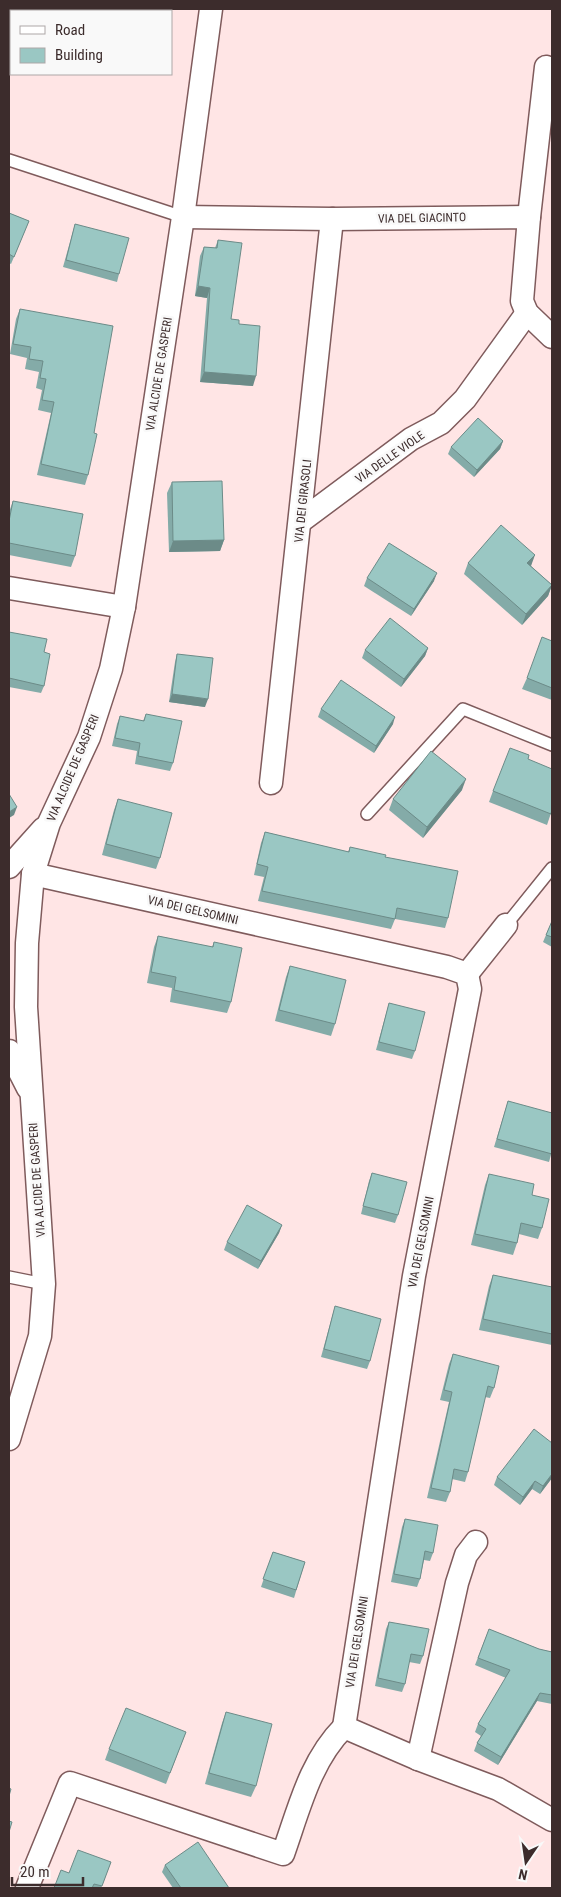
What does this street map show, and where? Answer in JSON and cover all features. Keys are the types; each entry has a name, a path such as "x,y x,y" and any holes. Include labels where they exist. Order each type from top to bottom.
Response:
{"street":[{"name":"VIA ALCIDE DE GASPERI","path":"9,1439 40,1336 44,1284 26,1007 18,943 33,874 49,823 89,737 111,669 124,607 183,217 211,9"},
{"path":"546,68 529,217 522,301 527,313 552,337"},
{"name":"VIA DEL GIACINTO","path":"183,217 332,219 529,217"},
{"name":"VIA DEI GIRASOLI","path":"271,784 301,521 332,219"},
{"name":"VIA DELLE VIOLE","path":"301,521 411,439 441,423 465,398 527,313"},
{"path":"9,588 124,607"},
{"path":"9,867 49,823"},
{"name":"VIA DEI GELSOMINI","path":"33,874 438,964 467,974 470,989 414,1276 344,1726"},
{"path":"467,974 506,925"},
{"path":"9,1051 32,1096"},
{"path":"418,1759 457,1583 466,1555 476,1542"},
{"path":"26,1888 70,1783 283,1854 314,1766 330,1741 344,1726 418,1759 498,1789 552,1820"}],"lane":[{"path":"9,160 183,217"},
{"path":"367,814 463,709 552,745"},
{"path":"506,925 552,868"},
{"path":"9,1277 44,1284"}],"building":[{"path":"9,213 29,221 14,257 9,254"},
{"path":"75,224 129,238 119,274 66,260"},
{"path":"218,240 242,243 231,319 239,320 239,324 260,326 256,376 204,372 210,288 198,286 204,247 217,248"},
{"path":"20,309 113,326 94,433 97,434 88,475 41,464 54,402 42,400 46,379 40,378 43,361 29,359 31,347 13,344"},
{"path":"478,418 503,441 477,470 451,447"},
{"path":"222,481 224,540 173,541 172,482"},
{"path":"13,501 83,514 75,556 9,543 9,521"},
{"path":"501,525 535,555 527,563 552,585 526,614 468,563"},
{"path":"389,543 437,573 414,609 367,578"},
{"path":"390,618 428,648 404,679 365,650"},
{"path":"9,632 47,639 44,652 50,654 44,686 9,678"},
{"path":"542,637 552,641 552,688 527,678"},
{"path":"177,654 213,658 208,699 172,694"},
{"path":"341,680 395,717 376,746 321,709"},
{"path":"146,714 182,721 173,763 138,756 140,743 115,738 120,716 144,721"},
{"path":"510,748 529,755 528,759 552,769 551,814 493,791"},
{"path":"431,751 466,779 427,827 393,799"},
{"path":"9,794 17,807 9,812"},
{"path":"118,799 172,813 160,858 106,844"},
{"path":"265,832 349,852 350,847 386,855 385,857 458,871 448,918 397,908 395,919 262,891 268,867 257,864"},
{"path":"552,921 552,937 546,935"},
{"path":"158,936 213,947 214,942 242,948 231,1002 174,990 176,977 151,972"},
{"path":"290,966 346,980 335,1024 279,1010"},
{"path":"389,1003 425,1012 415,1051 379,1042"},
{"path":"508,1101 552,1113 552,1154 497,1139"},
{"path":"372,1173 407,1182 398,1215 363,1206"},
{"path":"489,1174 534,1184 532,1195 549,1199 542,1228 521,1223 517,1243 475,1234"},
{"path":"247,1205 282,1225 261,1261 227,1242"},
{"path":"493,1275 552,1287 552,1334 483,1319"},
{"path":"335,1306 381,1319 370,1361 324,1349"},
{"path":"453,1354 499,1366 494,1388 488,1386 468,1472 454,1469 450,1492 431,1488 452,1392 444,1390"},
{"path":"534,1429 552,1443 552,1474 543,1486 535,1481 523,1497 497,1477"},
{"path":"405,1519 438,1525 433,1553 425,1551 420,1579 394,1574"},
{"path":"273,1552 305,1562 296,1590 263,1579"},
{"path":"389,1622 429,1629 423,1656 411,1654 405,1684 378,1678"},
{"path":"489,1629 539,1649 552,1652 552,1695 540,1693 501,1757 477,1743 486,1729 478,1724 510,1670 478,1658"},
{"path":"126,1708 186,1732 170,1773 109,1749"},
{"path":"226,1712 272,1724 256,1786 209,1773"},
{"path":"9,1821 12,1822 9,1832"},
{"path":"198,1842 229,1888 181,1888 165,1865"},
{"path":"78,1850 111,1862 102,1886 94,1884 92,1888 54,1888 61,1870 69,1873"}]}
